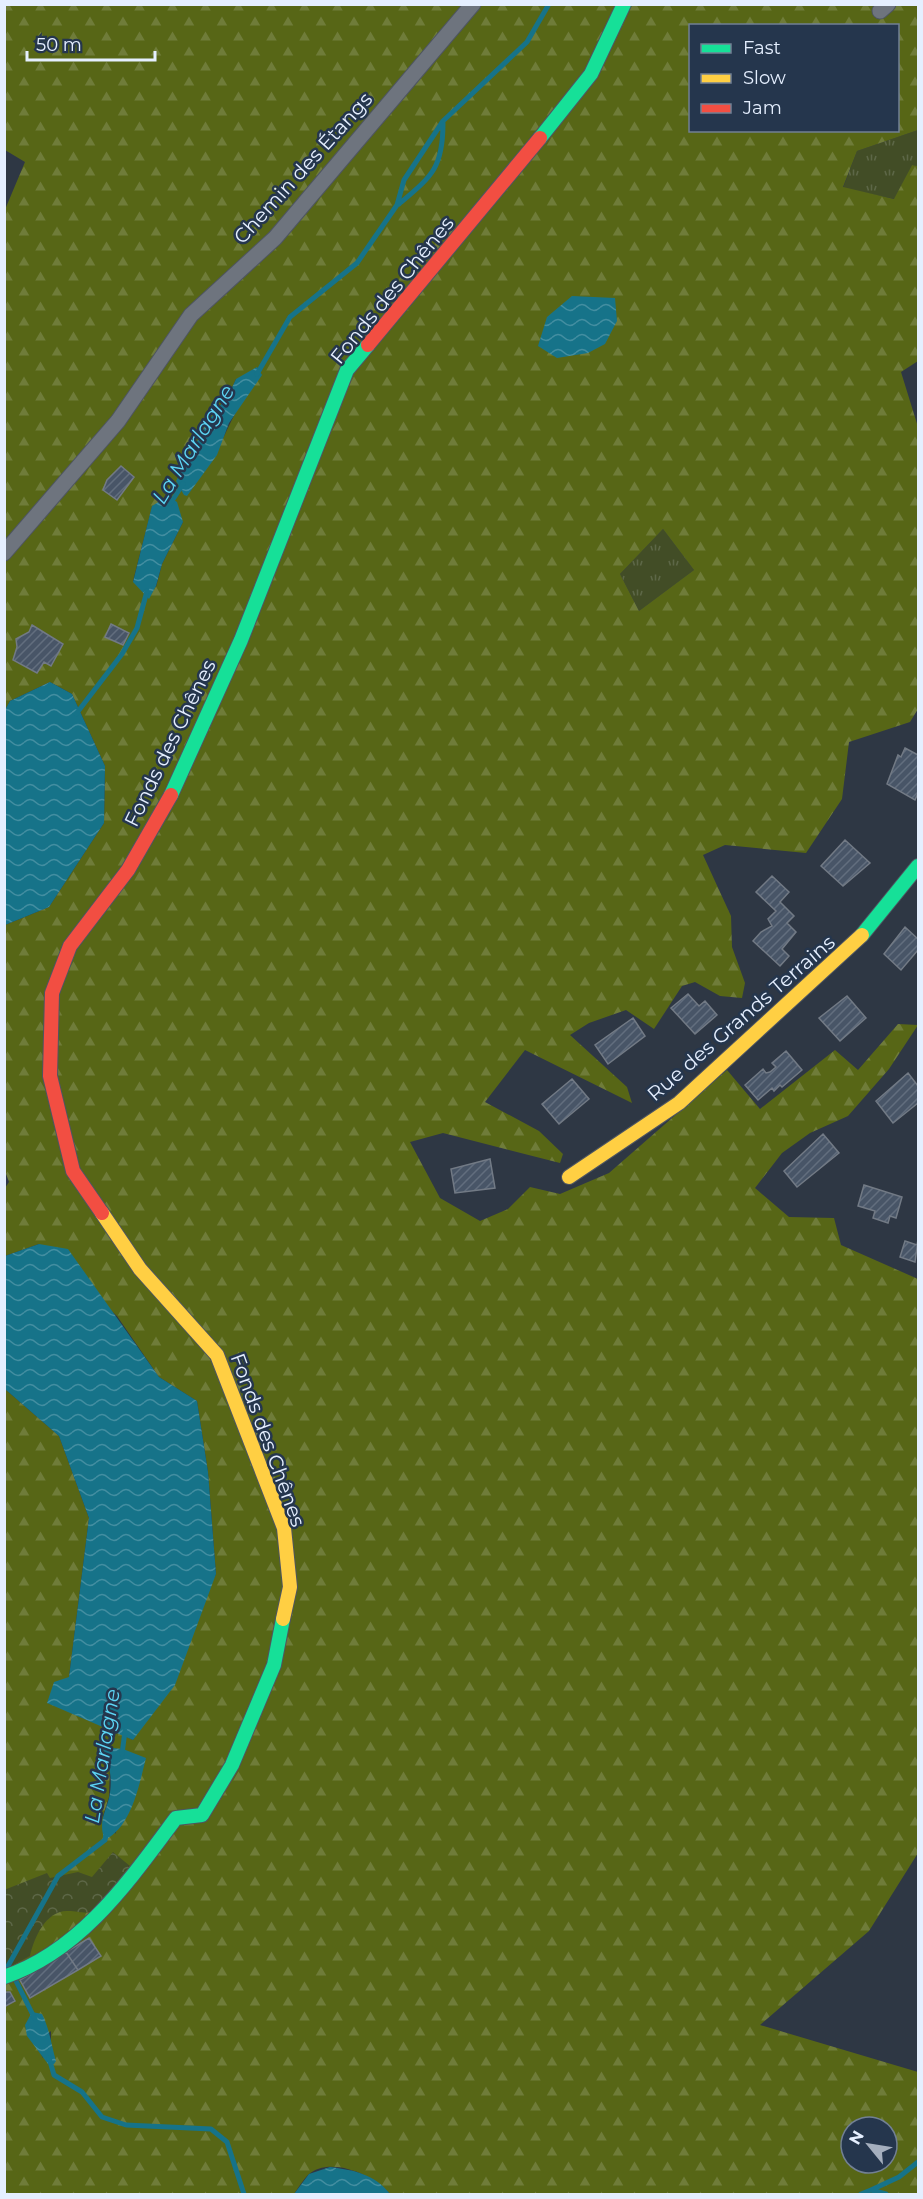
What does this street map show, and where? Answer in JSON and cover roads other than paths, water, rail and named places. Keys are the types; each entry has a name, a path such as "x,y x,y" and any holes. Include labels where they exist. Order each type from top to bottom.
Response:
{"street":[{"name":"Chemin des Étangs","path":"4,553 118,421 191,315 275,238 473,4"},
{"name":"Fonds des Chênes","path":"5,1977 25,1970 73,1940 126,1884 176,1818 202,1815 232,1765 274,1665 290,1587 284,1528 217,1355 140,1269 73,1171 50,1076 52,993 70,945 128,870 171,795 240,640 347,370 466,230 591,74 624,4"},
{"name":"Rue des Grands Terrains","path":"569,1177 679,1103 857,941 918,866"}],"water":[{"path":"572,296 615,298 617,321 605,344 588,353 557,358 538,346 547,317"},
{"path":"257,367 262,375 229,423 217,455 187,496 184,495 176,481 207,423 229,394 236,379"},
{"path":"168,496 177,502 183,522 162,564 156,586 149,599 133,582 152,506"},
{"path":"50,682 72,694 105,766 104,823 49,907 5,925 5,710 10,701"},
{"path":"39,1244 68,1249 159,1377 197,1401 208,1472 216,1574 175,1685 133,1740 47,1703 54,1682 69,1677 89,1518 59,1436 5,1389 5,1256"},
{"path":"102,1747 123,1749 146,1758 128,1815 114,1834 105,1840 102,1823 109,1798 111,1778"},
{"path":"32,2012 42,2014 45,2020 56,2061 54,2064 48,2064 27,2036 25,2025"},
{"path":"330,2167 370,2177 390,2194 294,2194 309,2174"}],"waterway":[{"name":"La Marlagne","path":"257,374 290,317 357,263 397,205 404,180 443,121 527,42 549,4"},
{"name":"La Marlagne","path":"399,204 420,186 438,161 443,123"},
{"name":"La Marlagne","path":"170,504 183,484"},
{"name":"La Marlagne","path":"76,714 122,654 137,628 147,591"},
{"name":"La Marlagne","path":"122,1754 125,1731"},
{"name":"La Marlagne","path":"11,1971 8,1966 58,1876 105,1840 106,1834"},
{"name":"La Marlagne","path":"15,1979 35,2019"},
{"name":"La Marlagne","path":"49,2058 54,2075 82,2092 102,2117 126,2125 211,2129 227,2142 244,2194"},
{"path":"871,2190 899,2177 918,2162"},
{"name":"La Marlagne","path":"861,2194 871,2190 886,2194"}]}
